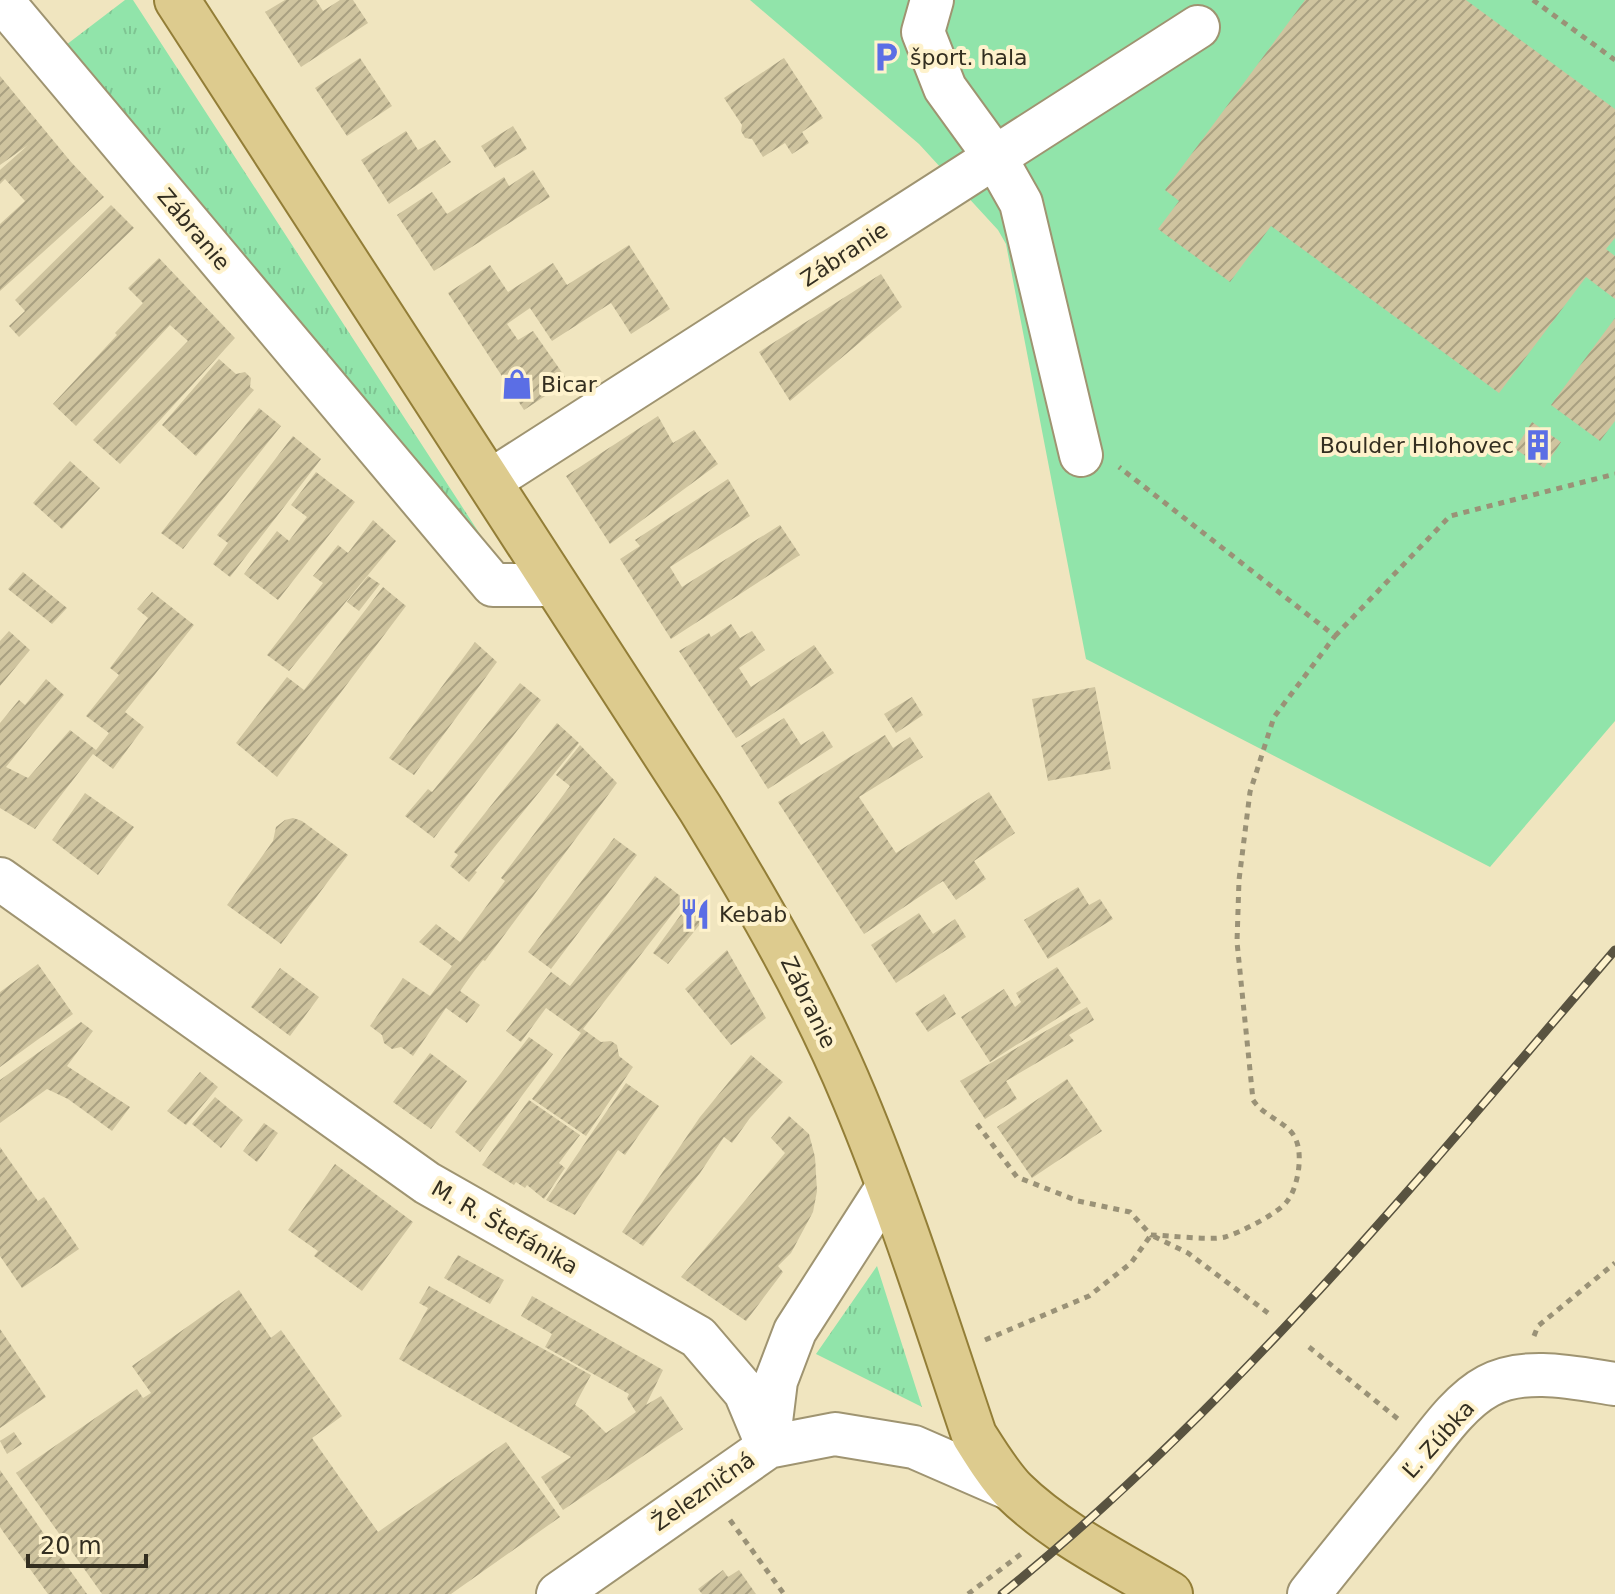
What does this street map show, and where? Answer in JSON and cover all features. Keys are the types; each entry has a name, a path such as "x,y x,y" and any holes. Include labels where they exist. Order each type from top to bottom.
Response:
{"main road":[{"name":"Zábranie","path":"177,0 490,481 757,902 854,1096 974,1435 994,1467 1015,1491 1071,1535 1170,1594"}],"street":[{"path":"932,0 923,32 945,88 995,157 1021,203 1081,455"},
{"name":"Zábranie","path":"10,8 493,585 556,585"},
{"name":"Zábranie","path":"490,481 1198,27"},
{"name":"M. R. Štefánika","path":"0,879 427,1183 698,1337 745,1392 768,1447"},
{"name":"Železničná","path":"558,1594 768,1447 776,1381 795,1331 888,1186"},
{"name":"Ľ. Zúbka","path":"1309,1594 1430,1444 1464,1405 1489,1385 1529,1377 1557,1376 1615,1384"},
{"path":"768,1447 835,1434 914,1447 1015,1491"}],"path":[{"path":"1533,0 1615,60"},
{"path":"1081,455 1096,450 1335,636"},
{"path":"1151,1235 1223,1238 1257,1222 1288,1201 1296,1178 1299,1158 1296,1138 1278,1120 1260,1111 1253,1100 1237,942 1239,880 1250,792 1274,717 1335,636 1450,516 1615,474"},
{"path":"977,1124 1017,1177 1078,1201 1130,1212 1151,1235 1188,1253 1268,1313"},
{"path":"948,1357 1089,1296 1131,1263 1151,1235"},
{"path":"1529,1377 1531,1346 1538,1326 1615,1263"},
{"path":"1309,1347 1430,1444"},
{"path":"730,1519 784,1594"},
{"path":"968,1594 1033,1544"}],"green space":[{"path":"125,0 133,0 498,562 62,48"},
{"path":"750,0 1615,0 1615,721 1490,867 1086,659 1006,244 998,230 919,144"},
{"path":"877,1266 922,1407 816,1354"}],"building":[{"path":"285,0 316,0 323,11 340,0 353,0 368,23 301,67 265,12"},
{"path":"1305,0 1466,0 1615,109 1615,238 1606,249 1615,256 1615,299 1586,277 1499,393 1271,226 1230,282 1158,229 1179,201 1165,190"},
{"path":"360,58 392,106 347,136 315,88"},
{"path":"784,58 823,118 802,132 809,143 792,154 785,143 763,157 752,139 745,138 742,125 724,98"},
{"path":"0,76 104,197 0,291 0,224 25,201 5,179 0,184 0,170 28,145 0,165"},
{"path":"513,126 527,149 495,168 481,146"},
{"path":"406,131 418,150 435,140 451,162 389,204 361,160"},
{"path":"533,170 550,197 434,271 397,215 432,192 447,214 504,177 509,186"},
{"path":"111,205 134,228 19,337 9,326 25,311 15,300"},
{"path":"629,245 670,309 631,334 611,303 552,341 530,308 507,324 518,340 533,331 568,381 524,410 448,293 490,265 508,292 553,263 567,285"},
{"path":"159,258 235,338 120,464 93,440 188,341 170,325 76,426 53,404 143,303 128,288"},
{"path":"881,274 902,307 790,401 759,352"},
{"path":"1615,318 1615,421 1600,441 1551,405"},
{"path":"219,359 236,374 245,372 251,378 250,387 254,390 196,456 162,425"},
{"path":"259,408 281,426 183,549 161,533"},
{"path":"658,416 673,443 694,430 718,464 610,544 566,476"},
{"name":"Boulder Hlohovec","path":"1532,422 1561,442 1544,468 1515,449"},
{"path":"293,436 321,459 230,577 213,564 228,543 217,535"},
{"path":"70,461 100,488 62,529 33,503"},
{"path":"316,472 355,502 278,600 244,574 277,531 289,541 307,517 291,505"},
{"path":"728,479 750,516 670,567 682,587 780,525 800,555 671,639 620,559 640,546 635,540"},
{"path":"373,520 396,541 289,671 267,655 323,583 313,576 338,545 348,553"},
{"path":"23,572 67,608 52,624 8,589"},
{"path":"368,576 380,584 359,611 347,602"},
{"path":"383,587 406,606 277,777 236,743 287,677 304,690"},
{"path":"152,592 194,625 125,712 144,727 113,769 93,754 35,829 0,808 0,723 19,700 25,705 46,679 64,695 6,767 28,778 70,730 96,750 109,733 86,716 119,675 110,668 148,618 137,609"},
{"path":"731,624 740,638 752,631 765,650 739,668 751,687 814,645 834,673 736,738 679,651"},
{"path":"9,631 30,650 0,686 0,641"},
{"path":"475,642 497,662 414,775 389,758"},
{"path":"520,683 541,700 434,838 405,816 428,789 432,792"},
{"path":"1095,687 1111,769 1048,781 1032,699"},
{"path":"912,697 923,715 896,733 884,714"},
{"path":"784,718 801,745 823,731 833,747 768,789 741,746"},
{"path":"557,723 579,743 469,882 450,866 458,855 454,852"},
{"path":"885,735 893,748 910,737 923,757 859,797 896,853 989,792 1015,833 974,861 986,879 956,900 943,881 864,934 778,802"},
{"path":"580,745 617,783 460,991 480,1005 467,1023 446,1008 413,1056 401,1047 392,1049 384,1043 382,1035 370,1026 403,978 430,996 452,966 419,942 436,924 460,942 505,881 501,878 570,786 556,775"},
{"path":"85,793 134,827 98,875 52,840"},
{"path":"293,818 302,821 348,855 281,944 227,905 273,841 276,827"},
{"path":"614,838 637,855 551,969 528,952"},
{"path":"655,876 684,899 583,1029 601,1042 611,1041 617,1045 619,1056 633,1067 586,1136 532,1099 581,1033 546,1008 521,1042 506,1031 551,972 570,986"},
{"path":"1078,887 1089,905 1100,899 1113,919 1048,959 1024,920"},
{"path":"696,902 705,918 668,964 653,953 685,909"},
{"path":"919,913 933,934 955,919 966,937 896,983 871,945"},
{"path":"727,950 766,1018 731,1045 685,989"},
{"path":"38,964 73,1014 0,1067 0,992"},
{"path":"1057,967 1081,1003 990,1062 961,1017 1004,989 1015,1007 1021,1002 1016,993"},
{"path":"280,968 319,997 290,1036 251,1007"},
{"path":"944,994 956,1014 928,1032 915,1013"},
{"path":"1087,1007 1094,1020 1069,1035 1074,1041 1006,1081 1017,1099 985,1119 960,1081"},
{"path":"81,1022 93,1031 67,1066 130,1107 112,1131 68,1099 47,1089 0,1123 0,1080"},
{"path":"529,1037 553,1054 480,1152 455,1132"},
{"path":"430,1053 467,1081 431,1129 393,1102"},
{"path":"751,1055 783,1082 732,1143 724,1137 643,1246 622,1232 700,1117"},
{"path":"200,1072 218,1087 186,1125 167,1111"},
{"path":"1067,1079 1102,1131 1032,1178 997,1127"},
{"path":"626,1083 659,1106 625,1155 618,1150 575,1215 546,1200"},
{"path":"215,1097 243,1120 221,1148 192,1124"},
{"path":"529,1100 580,1135 559,1163 565,1168 544,1199 527,1185 525,1188 516,1182 514,1185 482,1165"},
{"path":"789,1116 809,1134 815,1157 817,1191 813,1212 791,1253 778,1266 783,1272 746,1321 681,1277 785,1153 771,1138"},
{"path":"264,1123 278,1133 257,1162 243,1151"},
{"path":"0,1147 38,1201 44,1197 79,1249 22,1288 0,1256"},
{"path":"335,1164 413,1222 362,1291 314,1256 318,1251 288,1230"},
{"path":"458,1255 504,1280 490,1304 444,1278"},
{"path":"429,1286 591,1375 575,1405 606,1433 636,1412 627,1398 629,1394 545,1347 552,1334 521,1316 532,1296 663,1370 646,1405 661,1396 683,1429 563,1510 541,1477 571,1457 399,1359 428,1308 419,1303"},
{"path":"239,1290 271,1338 281,1330 342,1416 312,1438 378,1532 506,1442 560,1517 451,1594 102,1594 16,1473 137,1389 143,1398 151,1393 132,1366"},
{"path":"0,1329 46,1397 0,1428"},
{"path":"14,1432 22,1444 7,1454 0,1441"},
{"path":"0,1470 87,1594 48,1594 4,1533 0,1527"},
{"path":"723,1570 728,1577 739,1570 756,1594 702,1594 698,1589"}],"railway":[{"path":"1002,1594 1087,1522 1247,1367 1397,1203 1615,950"}],"place":[{"name":"šport. hala","path":"886,57"},
{"name":"Bicar","path":"517,384"},
{"name":"Boulder Hlohovec","path":"1538,445"},
{"name":"Kebab","path":"695,914"}]}
